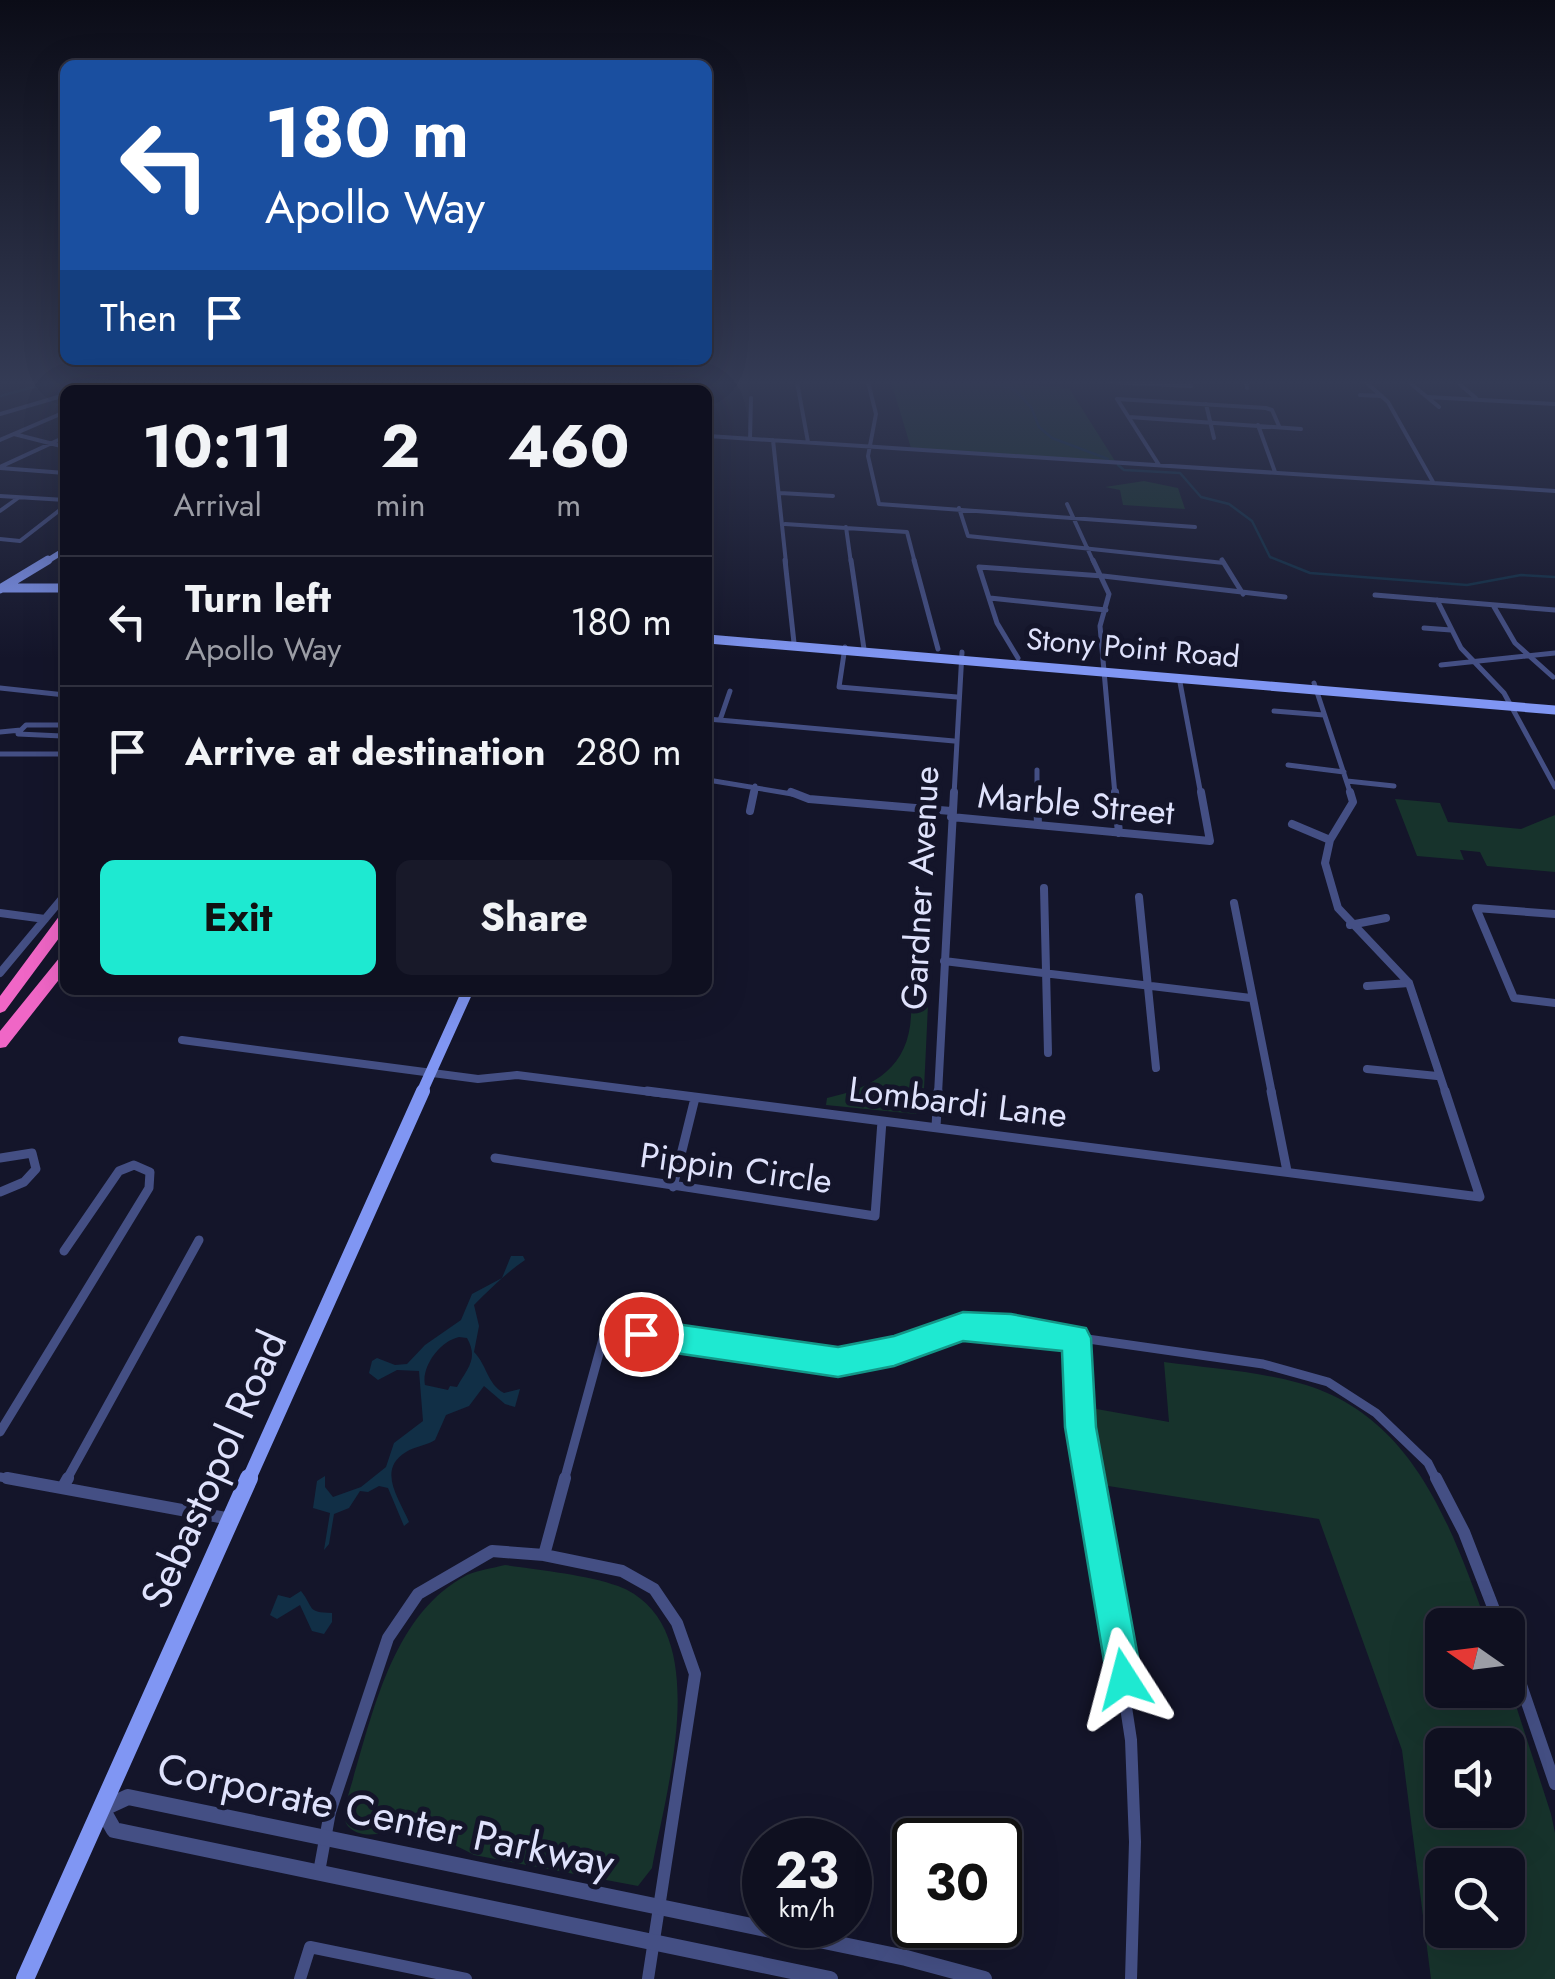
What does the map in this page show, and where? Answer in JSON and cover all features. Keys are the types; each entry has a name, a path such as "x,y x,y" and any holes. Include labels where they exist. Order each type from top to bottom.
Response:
{"highway":[{"path":"0,1008 60,926"},
{"path":"0,1008 60,936"},
{"path":"0,1042 60,967"}],"main road":[{"path":"1,589 60,553"},
{"path":"1,589 60,590"},
{"name":"Stony Point Road","path":"712,635 1555,706"},
{"name":"Stony Point Road","path":"712,635 845,647 938,649 962,655 1179,677 1315,686"},
{"name":"Sebastopol Road","path":"25,1979 466,995"}],"street":[{"path":"778,474 795,640"},
{"path":"871,474 879,504 1194,527"},
{"path":"1312,474 1555,490"},
{"path":"1428,474 1432,482"},
{"path":"780,493 832,496"},
{"path":"0,496 60,502"},
{"path":"0,511 18,498"},
{"path":"1067,504 1104,576 1109,594 1100,626 1119,833"},
{"path":"0,539 20,541 60,507"},
{"path":"959,508 968,536 1222,560 1243,594"},
{"path":"785,524 907,532 938,649"},
{"path":"846,527 865,646"},
{"path":"1018,658 997,624 979,567 1104,576 1285,597"},
{"path":"1375,596 1554,611"},
{"path":"990,598 1106,610"},
{"path":"1437,600 1451,630 1509,702 1555,788"},
{"path":"1493,604 1515,643 1552,677"},
{"path":"1424,628 1451,630"},
{"path":"845,647 839,688 956,697"},
{"path":"1441,665 1555,653"},
{"name":"Gardner Avenue","path":"936,1127 956,697 962,655"},
{"name":"Marble Street","path":"712,781 786,790 809,799 1210,841 1179,677"},
{"path":"1315,686 1354,802 1330,840 1325,863 1338,908 1350,925 1409,982 1437,1076 1367,1068"},
{"path":"0,688 60,694"},
{"path":"720,720 729,694 740,698"},
{"path":"1274,710 1324,715"},
{"path":"712,719 954,741"},
{"path":"0,732 20,730 18,734 60,736"},
{"path":"0,754 60,754"},
{"path":"1288,766 1394,786"},
{"path":"1037,770 1038,825"},
{"path":"750,811 755,786"},
{"path":"1292,824 1330,840"},
{"path":"1044,888 1048,1053"},
{"path":"1138,897 1156,1068"},
{"path":"0,974 60,901"},
{"path":"1234,903 1287,1171"},
{"path":"1555,914 1476,908 1514,998 1555,1002"},
{"path":"0,913 46,919"},
{"path":"1350,925 1386,918"},
{"path":"944,961 1251,998"},
{"path":"1367,986 1409,982"},
{"name":"Lombardi Lane","path":"182,1040 478,1079 516,1074 1480,1197 1437,1076"},
{"path":"673,1187 695,1098"},
{"name":"Pippin Circle","path":"495,1158 875,1216 882,1121"},
{"path":"0,1158 32,1152 36,1169 24,1182 0,1192"},
{"path":"0,1432 149,1188 150,1172 134,1165 119,1170 64,1251"},
{"path":"63,1487 199,1240"},
{"path":"544,1554 606,1328 838,1362 894,1351 963,1326 1011,1328 1263,1364 1328,1382 1352,1395 1376,1412 1428,1463 1458,1517 1493,1608"},
{"path":"1076,1338 1081,1427 1121,1652 1132,1738 1132,1979"},
{"path":"0,1477 231,1519"},
{"path":"319,1874 330,1812 388,1638 418,1594 492,1551 544,1554 622,1572 654,1589 677,1623 695,1674 648,1979"},
{"path":"1525,1697 1555,1784"},
{"name":"Corporate Center Parkway","path":"830,1979 114,1830 102,1809 128,1797 906,1958 984,1979"},
{"path":"300,1979 310,1947 466,1979"}],"green space":[{"path":"1144,481 1178,488 1185,509 1123,505 1120,490 1105,487"},
{"path":"1395,799 1440,803 1448,822 1521,829 1555,815 1555,872 1487,866 1480,852 1460,850 1464,860 1417,856"},
{"path":"911,1002 928,1005 923,1111 916,1114 826,1105 827,1098 878,1078 900,1056 907,1041"},
{"path":"1164,1362 1299,1383 1338,1398 1371,1420 1399,1447 1442,1513 1480,1608 1425,1608 1425,1708 1517,1708 1523,1728 1425,1728 1425,1828 1525,1828 1525,1734 1555,1833 1555,1979 1431,1979 1427,1948 1525,1948 1525,1848 1425,1848 1425,1932 1402,1750 1319,1519 1102,1485 1091,1408 1169,1422"},
{"path":"505,1565 618,1586 649,1606 667,1636 676,1672 673,1756 652,1868 638,1886 474,1855 449,1843 414,1834 362,1834 346,1823 345,1805 374,1709 400,1645 440,1594 467,1575"}],"water":[{"path":"511,1256 523,1256 525,1260 502,1278"},
{"path":"502,1278 474,1305 479,1326 474,1352 498,1389 504,1393 520,1389 515,1407 505,1404 484,1386 469,1406 446,1415 435,1440 397,1459 391,1476 409,1522 404,1526 388,1488 360,1491 349,1508 334,1514 329,1544 324,1550 330,1513 313,1508 317,1481 325,1476 325,1487 333,1497 361,1487 386,1467 394,1443 423,1421 419,1371 397,1370 378,1380 369,1373 372,1361 377,1358 395,1365 407,1364 425,1345 461,1320 472,1294","holes":["467,1338 472,1358 457,1387 450,1386 448,1390 425,1385 429,1363 452,1339"]},
{"path":"301,1591 314,1610 332,1613 332,1622 324,1634 312,1631 300,1605 277,1619 270,1615 278,1595 290,1598"}],"waterway":[{"path":"1181,474 1201,497 1229,504 1252,521 1270,557 1310,573 1467,585 1521,575 1555,577"}],"route":[{"path":"641,1334 838,1362 894,1351 963,1326 1011,1328 1076,1338 1081,1427 1124,1679"}]}
